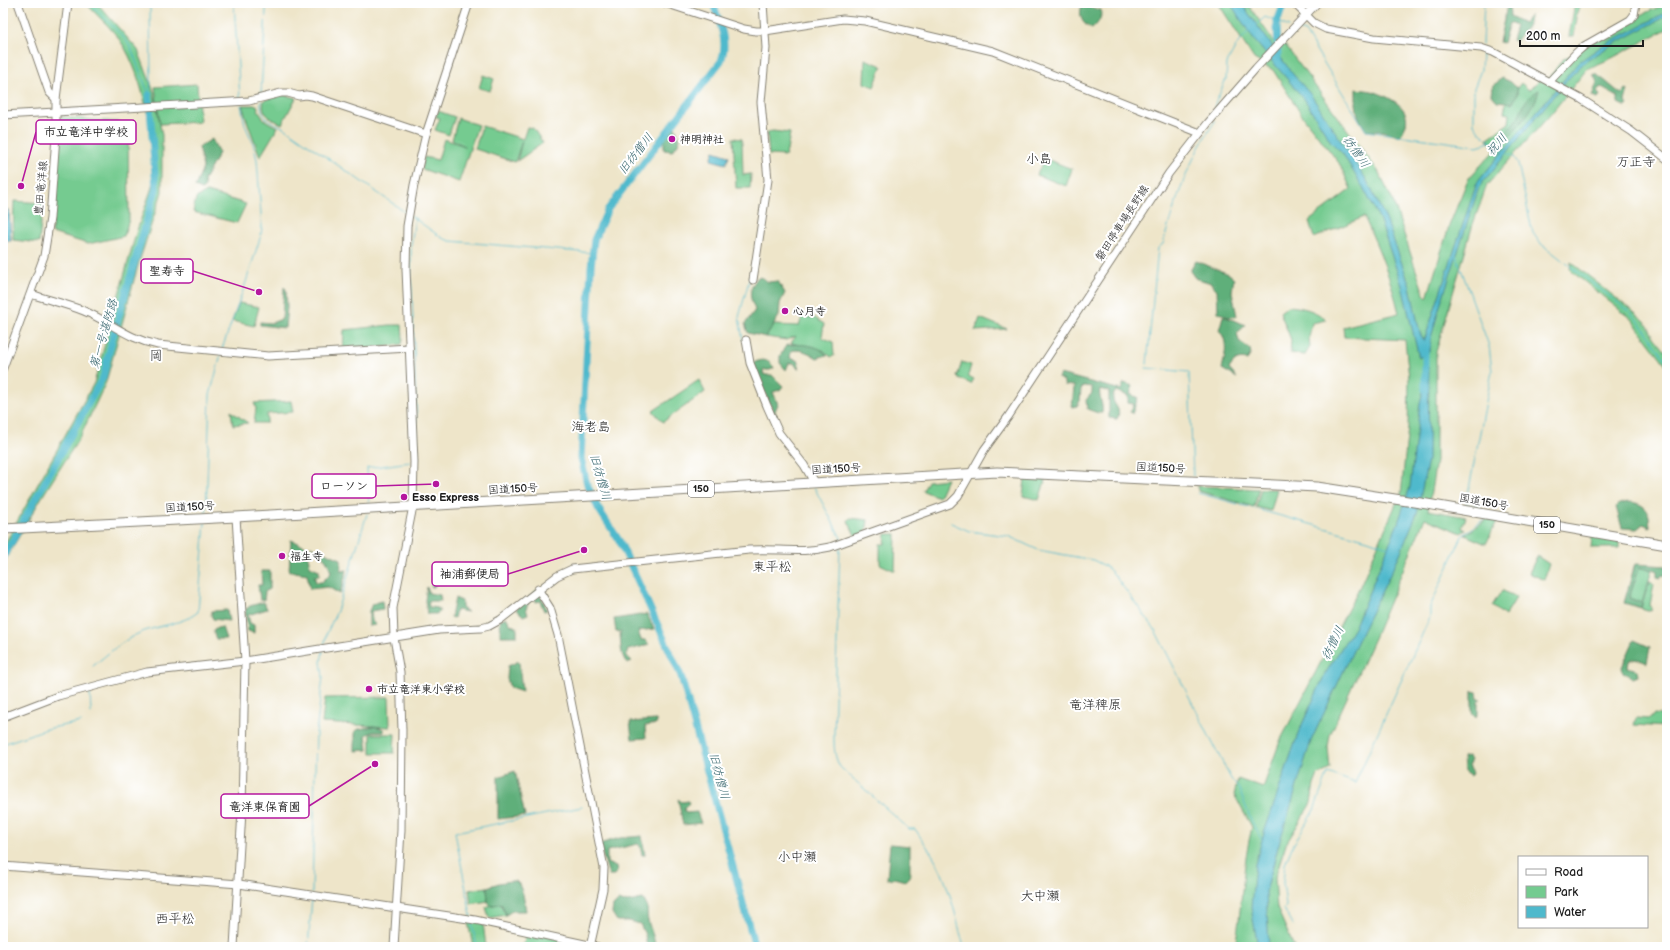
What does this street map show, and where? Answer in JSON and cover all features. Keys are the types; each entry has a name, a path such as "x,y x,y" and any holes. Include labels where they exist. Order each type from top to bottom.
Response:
{"highway":[{"name":"国道150号","path":"3,529 236,517 970,473 1029,474 1309,487 1344,490 1667,545"}],"street":[{"path":"18,3 49,92 56,100"},
{"name":"豊田竜洋線","path":"3,368 44,256 50,218 56,136 56,100 68,3"},
{"path":"394,947 401,830 402,730 400,672 394,638 393,608 394,595 408,536 413,506 414,462 406,269 407,234 414,185 426,134 469,3"},
{"path":"665,3 744,29 756,31 766,31 826,20 852,19 993,51 1200,133"},
{"path":"753,280 768,180 761,102 761,92 766,64 766,31 763,3"},
{"path":"1294,3 1306,16 1319,26 1374,38 1481,48 1493,52 1552,83 1617,121 1667,159"},
{"name":"磐田停車場長野線","path":"3,716 58,696 148,672 245,661 439,630 481,628 489,626 500,620 538,589 561,574 580,568 749,550 807,551 830,547 948,505 956,498 984,450 1158,188 1200,133 1263,60 1317,3"},
{"path":"1552,83 1576,53 1584,46 1630,20 1635,12 1636,3"},
{"path":"3,115 249,101 281,93 288,93 298,96 312,96 426,134"},
{"path":"31,294 84,311 135,339 158,345 268,356 409,348"},
{"path":"746,340 750,363 766,406 779,433 804,465 814,482"},
{"path":"234,947 239,884 242,811 245,661 236,517"},
{"path":"3,866 239,884 474,920 593,946 603,889 604,868 558,634 550,608 538,589"}],"green space":[{"path":"86,3 97,3 138,50 154,92 162,135 162,192 139,262 106,382 80,437 42,497 3,564 3,547 94,383 136,233 152,187 153,152 151,132 136,73 121,42 113,31"},
{"path":"1218,3 1247,3 1275,43 1285,45 1378,171 1393,201 1424,294 1427,298 1449,226 1468,179 1496,149 1486,139 1490,141 1488,138 1509,123 1510,114 1504,113 1506,102 1513,102 1517,94 1517,88 1521,83 1529,90 1540,79 1547,81 1562,60 1630,20 1667,3 1667,29 1612,58 1587,69 1550,115 1487,185 1473,224 1436,352 1436,461 1428,510 1466,517 1462,528 1466,530 1461,533 1425,518 1375,636 1330,735 1328,747 1330,769 1318,775 1314,785 1311,803 1286,844 1275,877 1277,908 1294,947 1235,947 1246,857 1252,827 1234,795 1238,779 1263,788 1280,741 1360,586 1401,495 1408,427 1409,378 1405,340 1344,337 1343,327 1399,313 1375,240 1364,217 1314,238 1309,221 1351,189 1339,163 1301,114 1273,70 1254,59"},
{"path":"1575,3 1583,3 1576,14 1577,18 1574,36 1569,36"},
{"path":"1082,5 1101,10 1099,21 1092,29 1083,22 1080,13"},
{"path":"1507,6 1509,6 1510,16 1524,23 1530,15 1527,26 1515,41 1512,40 1516,26 1509,23 1503,43 1499,42"},
{"path":"865,59 882,66 874,87 864,83"},
{"path":"1593,74 1622,94 1626,89 1628,90 1625,101 1628,105 1626,107 1618,103 1618,97 1600,87 1597,92 1600,95 1598,98 1592,96 1597,82"},
{"path":"483,75 494,79 490,91 479,88"},
{"path":"1502,78 1511,82 1517,88 1517,94 1513,103 1497,101 1492,95 1493,86"},
{"path":"197,84 200,122 160,124 155,87"},
{"path":"1356,89 1378,93 1392,100 1403,109 1406,114 1407,121 1400,136 1382,131 1366,131 1357,111"},
{"path":"1539,90 1530,111 1504,142 1501,135 1517,119 1528,98"},
{"path":"284,95 296,98 282,124 267,115 263,105 264,100"},
{"path":"242,105 257,105 264,119 278,127 260,157 246,118"},
{"path":"438,111 455,117 449,135 435,130 440,118 436,117"},
{"path":"61,117 128,123 129,219 124,236 88,244 52,233"},
{"path":"458,118 478,125 459,182 422,169 424,157 438,160 444,139 465,146 452,140"},
{"path":"482,126 523,139 527,127 533,128 543,143 517,161 522,141 515,162 475,149"},
{"path":"675,127 680,138 678,144 672,151 664,150 664,138"},
{"path":"773,131 790,133 785,156 769,155 767,132"},
{"path":"733,138 742,139 743,175 751,174 750,188 736,188"},
{"path":"212,139 219,153 204,180 205,187 202,190 195,187 203,168 199,147"},
{"path":"1044,158 1072,169 1066,186 1037,175"},
{"path":"207,192 246,204 237,223 193,212 196,198"},
{"path":"14,201 43,203 39,243 13,240"},
{"path":"1196,261 1229,274 1234,278 1232,292 1237,316 1228,317 1218,312 1217,290 1211,283 1195,278 1190,271"},
{"path":"1571,262 1645,321 1654,337 1667,353 1667,366 1631,319 1570,270"},
{"path":"758,277 763,278 768,282 778,281 785,293 780,303 779,316 766,337 748,333 745,324 755,310 750,293 752,286"},
{"path":"284,287 286,289 287,307 285,328 260,325 260,322 271,323 282,319"},
{"path":"239,303 259,307 254,326 232,321"},
{"path":"1288,306 1308,310 1318,314 1326,320 1312,323 1309,338 1310,347 1305,355 1290,353 1291,340 1280,312"},
{"path":"1223,316 1246,325 1237,333 1239,341 1250,349 1251,354 1247,360 1241,359 1236,361 1229,369 1237,378 1222,369 1225,344 1219,330"},
{"path":"802,317 815,318 824,324 822,337 833,342 834,356 831,357 823,350 791,343 796,336 786,340 766,337 774,325 799,326"},
{"path":"980,318 1007,329 975,331"},
{"path":"402,325 402,344 343,353 344,330"},
{"path":"788,345 804,345 814,347 824,351 827,355 817,358 801,351 791,351 790,358 799,361 798,369 794,363 789,363 786,370 780,363 780,356 785,347"},
{"path":"762,360 769,361 774,368 764,370 763,372 765,375 772,375 783,386 780,390 773,392 778,404 775,411 778,422 751,363"},
{"path":"962,362 971,365 968,376 974,379 971,384 957,377"},
{"path":"1060,374 1121,390 1124,383 1133,386 1130,394 1138,398 1132,414 1130,412 1134,404 1128,403 1128,396 1116,391 1113,395 1113,399 1119,415 1117,419 1109,418 1109,391 1100,389 1102,413 1087,409 1086,400 1092,393 1092,387 1084,386 1081,389 1080,401 1077,406 1072,407 1074,386 1064,385 1064,381 1058,378"},
{"path":"699,380 705,392 663,422 653,411"},
{"path":"291,401 293,412 267,414 267,423 254,423 256,408 254,403"},
{"path":"231,411 248,423 233,425"},
{"path":"1046,478 1039,500 1023,496 1025,479"},
{"path":"947,479 939,497 923,491 928,481"},
{"path":"1197,486 1259,489 1254,507 1198,491"},
{"path":"1261,489 1277,489 1271,511 1256,507"},
{"path":"1628,502 1637,503 1647,510 1650,527 1643,524 1637,529 1622,528 1616,507 1619,504"},
{"path":"850,518 868,520 866,532 856,537 848,521"},
{"path":"1487,519 1497,521 1486,544 1465,535"},
{"path":"886,534 896,534 895,571 880,564 880,544 885,544"},
{"path":"1592,536 1619,541 1619,548 1591,548"},
{"path":"291,540 306,546 310,566 319,570 319,576 314,576 316,582 322,582 331,573 326,560 310,546 341,559 341,571 347,570 340,594 328,587 310,589 307,574 289,571"},
{"path":"1537,556 1549,564 1544,580 1529,573"},
{"path":"1635,564 1667,566 1667,576 1662,575 1660,578 1657,577 1657,570 1639,568 1629,598 1642,603 1641,608 1624,603"},
{"path":"1639,568 1652,569 1642,603 1629,598"},
{"path":"440,570 443,579 446,582 436,584 434,587 431,587 434,571"},
{"path":"261,571 270,571 270,588 265,592 264,600 260,600 258,585 262,585"},
{"path":"1649,582 1654,585 1650,605 1652,608 1651,611 1641,608"},
{"path":"427,587 429,593 440,595 441,601 428,601 429,607 438,608 440,612 436,614 427,614 425,600"},
{"path":"538,589 547,610 544,611 540,601 536,602 535,598 529,601 526,609 528,614 523,616 516,609"},
{"path":"1502,590 1516,598 1505,616 1492,606"},
{"path":"455,598 462,601 462,608 468,612 456,610 454,618 451,617"},
{"path":"382,601 383,609 371,611 372,621 376,625 369,626 369,611 372,604"},
{"path":"264,602 267,609 248,615 250,623 254,625 254,633 248,631 245,610 250,606"},
{"path":"227,610 229,621 213,619 211,615 212,611"},
{"path":"647,614 654,629 638,631 641,640 645,640 649,644 628,650 626,655 632,661 627,663 623,657 621,649 620,634 622,632 616,632 614,619"},
{"path":"506,617 511,625 517,627 517,636 501,636 500,620"},
{"path":"222,627 226,639 216,639 213,631"},
{"path":"1634,640 1650,647 1647,663 1635,658 1629,661 1628,667 1637,670 1638,676 1633,678 1623,672 1622,667"},
{"path":"519,661 522,692 510,688 507,679 508,666"},
{"path":"1472,691 1477,692 1478,699 1481,699 1478,702 1478,712 1476,717 1472,713"},
{"path":"389,697 390,727 322,723 325,698"},
{"path":"1654,714 1662,715 1666,727 1634,725 1636,718 1650,719"},
{"path":"656,720 657,724 645,726 646,738 632,739 630,722"},
{"path":"374,726 384,729 384,732 373,732 366,735 368,750 355,751 355,731"},
{"path":"371,734 395,734 394,753 371,753"},
{"path":"1468,756 1471,760 1469,764 1472,774 1470,776 1464,772 1463,757"},
{"path":"515,771 525,816 498,819 498,777"},
{"path":"678,799 682,802 688,801 689,803 684,809 686,813 697,812 701,823 683,825"},
{"path":"642,836 645,855 642,855 638,844 607,851 607,863 616,867 617,872 614,875 609,875 599,844 620,838"},
{"path":"890,844 910,846 910,877 905,881 894,878 887,879"},
{"path":"510,881 516,881 519,884 523,894 526,911 512,911 506,915 502,905 499,904 491,906 488,903 487,887"},
{"path":"487,887 488,901 471,904 469,890"},
{"path":"643,899 646,905 647,918 656,947 647,947 645,935 640,924 629,921 617,921 612,913 613,906 618,901 628,902"},
{"path":"500,903 506,915 489,918 486,907"},
{"path":"467,917 483,922 486,947 473,947"},
{"path":"527,931 577,942 576,947 523,947"}],"water":[{"path":"1230,3 1241,3 1292,73 1311,95 1366,179 1386,219 1410,286 1420,333 1424,341 1477,183 1579,62 1602,46 1667,12 1667,16 1610,46 1585,62 1566,81 1479,187 1440,306 1431,338 1430,351 1419,358 1402,286 1379,218 1366,193 1343,154 1331,142 1305,100 1254,40"},
{"path":"714,151 729,156 726,164 711,160"},
{"path":"3,210 9,210 11,241 3,241"},
{"path":"1429,367 1428,460 1417,513 1400,554 1311,741 1278,847 1266,892 1269,947 1258,947 1251,908 1255,864 1264,833 1299,731 1325,674 1354,628 1398,523 1410,487 1420,403"}],"waterway":[{"path":"90,3 125,39 131,48 149,95"},
{"path":"149,94 151,83 150,3"},
{"path":"234,3 240,98"},
{"path":"261,94 267,3"},
{"name":"旧彷僧川","path":"713,3 724,39 721,61 608,209 594,240 591,267 581,458 587,484 598,508 620,542 681,676 755,947"},
{"path":"759,3 761,28"},
{"path":"1278,59 1277,22 1284,3"},
{"path":"1482,44 1484,3"},
{"path":"1256,25 1265,17 1289,27"},
{"name":"祝川","path":"1297,30 1305,32 1366,131 1477,146 1490,142"},
{"path":"1216,108 1215,104 1226,79 1227,63 1238,43 1249,31"},
{"name":"祝川","path":"1482,52 1481,70 1474,88 1474,124 1480,132 1496,146 1505,151"},
{"path":"758,92 758,99"},
{"name":"第一号湛防路","path":"3,558 103,377 113,336 156,189 149,95"},
{"path":"261,101 261,108 268,120 286,129 405,212"},
{"path":"222,349 246,282 261,235 262,227 257,160 253,143 245,125 241,105"},
{"path":"1147,364 1158,248 1163,244 1178,196 1191,164 1215,121"},
{"name":"祝川","path":"1507,153 1514,157 1518,163 1531,226 1533,233 1540,243 1630,312 1644,328 1667,362"},
{"path":"411,216 442,238 450,241 593,253"},
{"path":"415,218 411,245 411,268 417,460"},
{"path":"1456,255 1489,346 1492,371 1466,504 1480,506 1481,509"},
{"path":"743,340 739,317 750,277"},
{"name":"彷僧川","path":"1425,389 1425,350 1427,345"},
{"path":"206,515 210,395 221,354"},
{"path":"1146,368 1189,372 1193,476"},
{"path":"369,505 367,468 410,462"},
{"path":"814,487 841,538 840,541"},
{"path":"1198,493 1368,540 1388,547"},
{"path":"324,646 327,633 337,611 367,514"},
{"path":"1293,926 1284,909 1286,906 1283,882 1285,864 1292,847 1314,810 1328,773 1355,783 1430,617 1430,607 1462,536 1485,518"},
{"path":"93,666 116,647 135,635 185,619 198,612 205,522"},
{"path":"951,523 969,531 1008,536 1038,550 1093,560 1105,566 1112,572 1154,628 1231,779 1239,789 1251,820 1262,840"},
{"path":"840,546 834,735 835,755 840,767 909,829 915,829 929,849 945,881 964,947"},
{"path":"312,893 316,733 323,677 321,662 323,651"},
{"path":"90,691 91,713"},
{"path":"3,744 46,729 81,722"},
{"path":"471,916 455,832 582,807"},
{"path":"308,947 312,898"},
{"path":"472,923 477,947"}],"place":[{"name":"神明神社","path":"672,139"},
{"name":"市立竜洋中学校","path":"21,186"},
{"name":"聖寿寺","path":"259,292"},
{"name":"心月寺","path":"785,311"},
{"name":"ローソン","path":"436,484"},
{"name":"Esso Express","path":"404,497"},
{"name":"袖浦郵便局","path":"584,550"},
{"name":"福生寺","path":"282,556"},
{"name":"市立竜洋東小学校","path":"369,689"},
{"name":"竜洋東保育園","path":"375,764"}],"district":[{"name":"小島","path":"1039,159"},
{"name":"万正寺","path":"1636,162"},
{"name":"岡","path":"156,356"},
{"name":"海老島","path":"591,427"},
{"name":"東平松","path":"772,567"},
{"name":"竜洋稗原","path":"1095,705"},
{"name":"小中瀬","path":"797,857"},
{"name":"大中瀬","path":"1040,896"},
{"name":"西平松","path":"175,919"}]}
